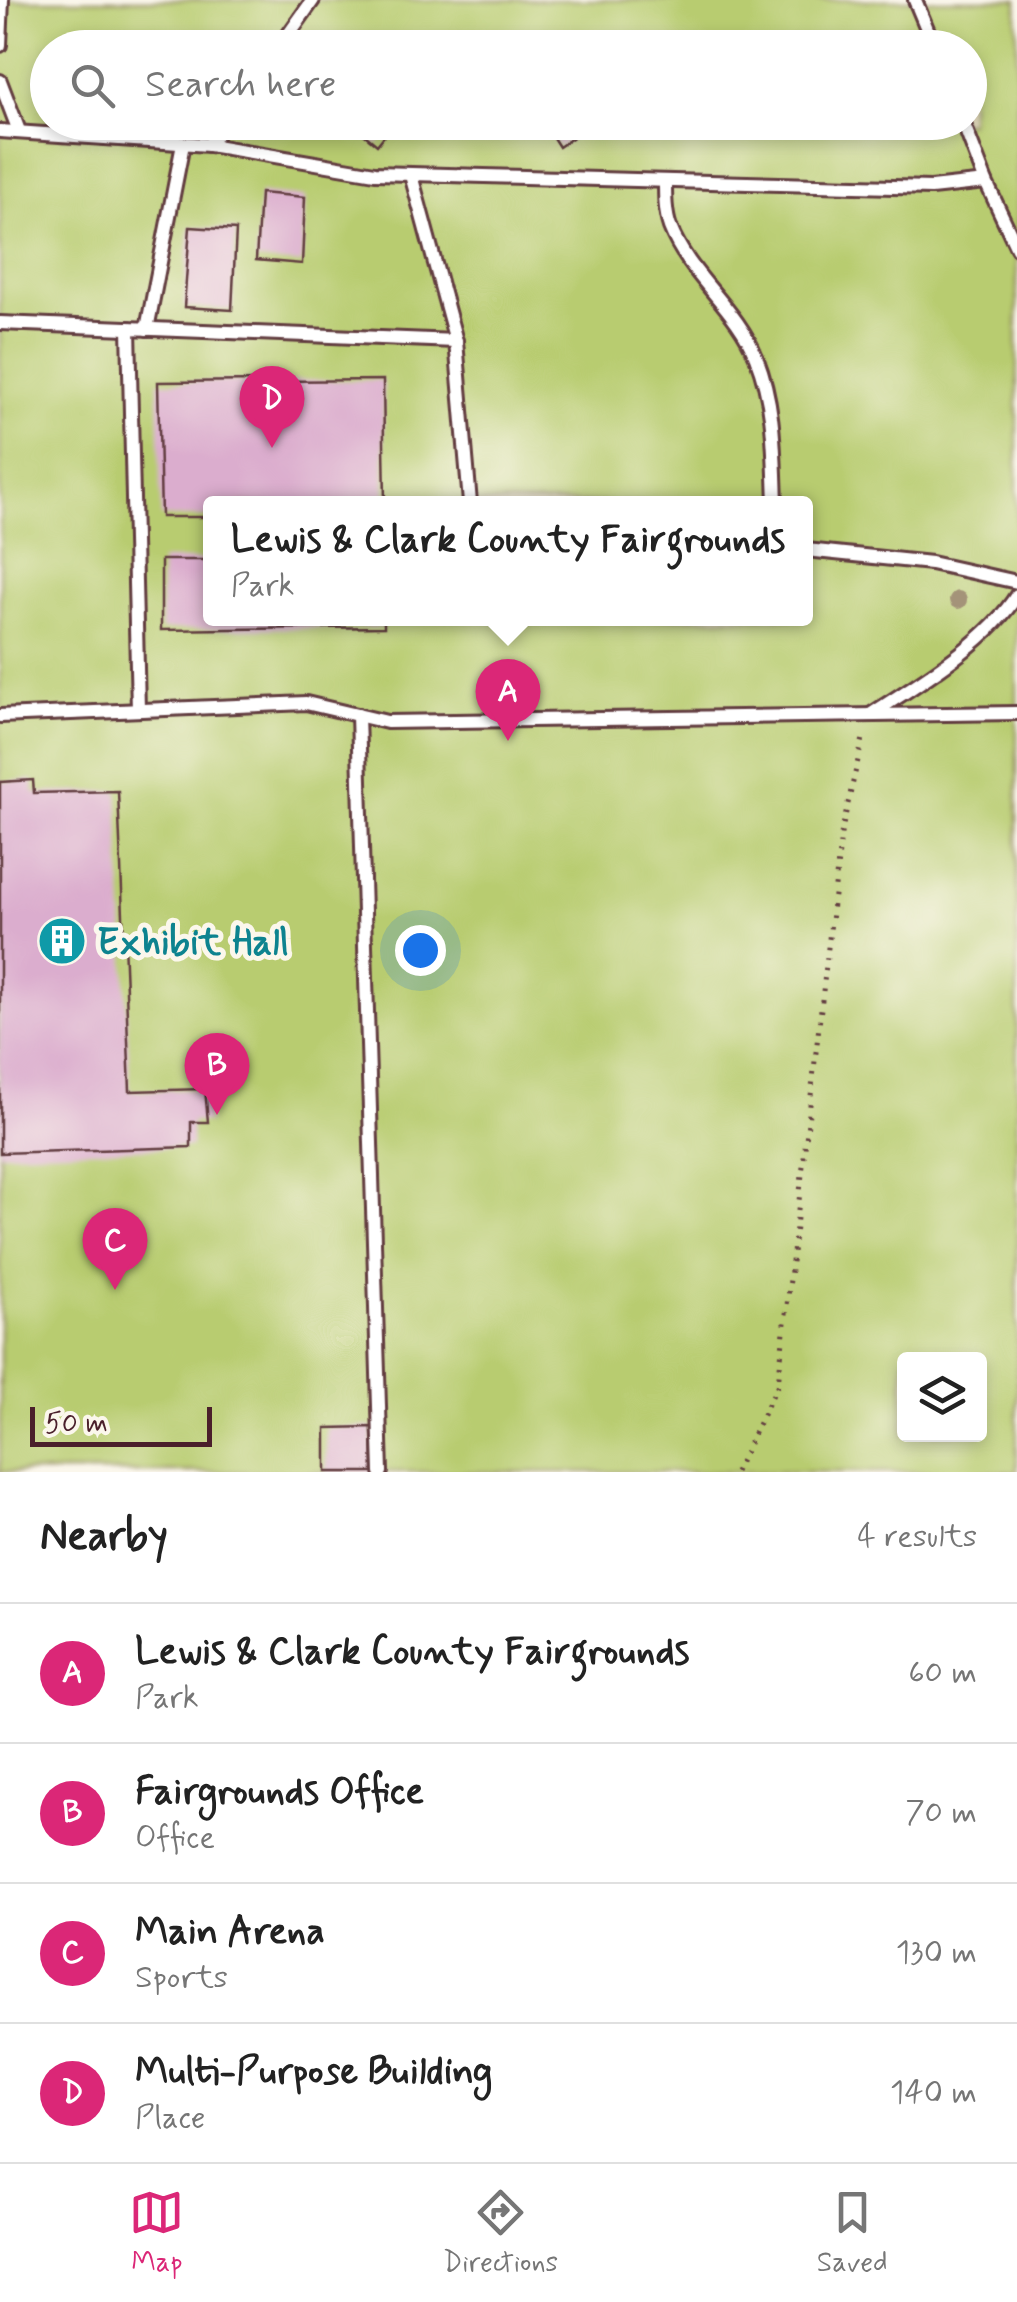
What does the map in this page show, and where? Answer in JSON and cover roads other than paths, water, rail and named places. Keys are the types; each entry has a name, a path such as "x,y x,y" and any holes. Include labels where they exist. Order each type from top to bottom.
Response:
{"lane":[{"path":"0,45 2,0"},
{"path":"292,30 314,0"},
{"path":"915,0 927,30"},
{"path":"0,81 19,131"},
{"path":"0,131 30,132"},
{"path":"133,140 209,146 375,173 931,188 986,182"},
{"path":"209,146 213,140"},
{"path":"970,140 1017,248"},
{"path":"146,328 183,144"},
{"path":"411,174 456,342 469,496"},
{"path":"664,181 670,226 684,252 740,324 756,357 774,417 776,496"},
{"path":"0,323 456,342"},
{"path":"129,328 138,710"},
{"path":"813,551 931,563 1017,582"},
{"path":"868,716 970,644 1006,613 1017,596"},
{"path":"0,716 306,703 387,722 1017,713"},
{"path":"358,716 382,1472"}],"place":[{"name":"Multi-Purpose Building","path":"272,448"},
{"name":"Lewis & Clark County Fairgrounds","path":"508,741"},
{"name":"Exhibit Hall","path":"62,941"},
{"name":"Fairgrounds Office","path":"217,1115"},
{"name":"Main Arena","path":"115,1290"}]}
